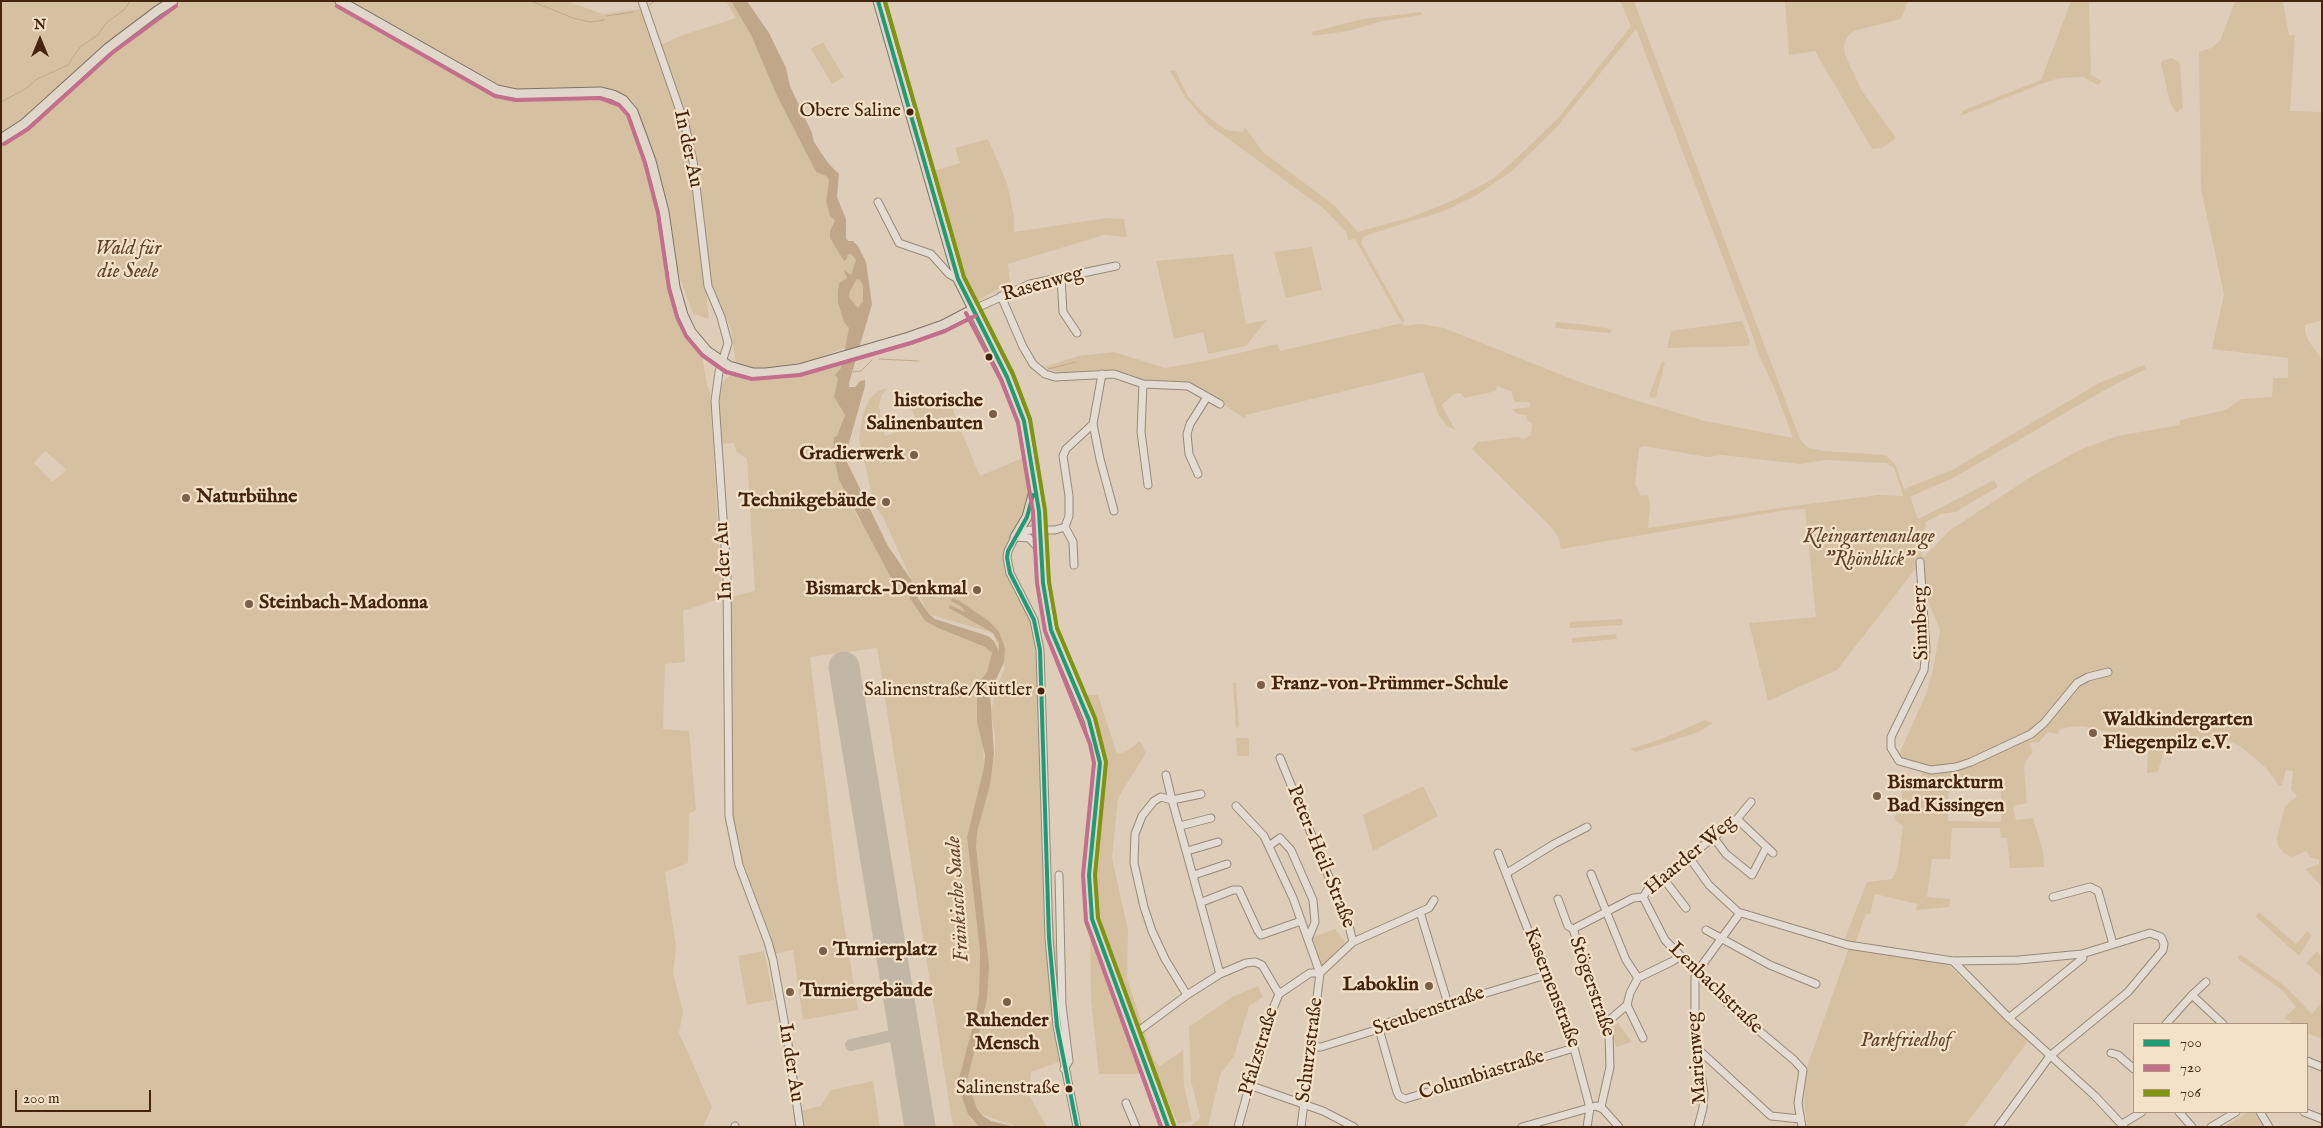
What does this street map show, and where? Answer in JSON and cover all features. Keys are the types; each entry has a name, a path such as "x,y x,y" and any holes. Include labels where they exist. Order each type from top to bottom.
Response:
{"main road":[{"path":"1,139 24,124 108,48 173,1"},
{"path":"340,1 496,90 523,94 601,92 623,100 633,112 650,161 664,212 675,287 683,315 697,340 707,351 722,362 753,373 780,373 881,346 944,325 972,310"},
{"path":"878,1 958,279 1007,376 1024,422 1039,511 1044,591 1051,630 1089,720 1100,763 1089,875 1092,919 1168,1127"},
{"path":"1015,537 1029,511 1034,490"}],"street":[{"name":"In der Au","path":"642,1 687,134 693,161 708,286 727,334 727,350 722,362 715,401 727,575 729,816 738,865 768,942 773,960 787,1037 800,1127"},
{"path":"878,202 899,244 930,254 949,274 958,279"},
{"name":"Rasenweg","path":"972,310 1030,284 1116,266"},
{"path":"1061,277 1063,312 1077,333"},
{"path":"1001,296 1023,347 1033,364 1045,374 1055,377 1114,374 1143,384 1188,386 1220,404"},
{"path":"1102,374 1093,424 1114,512"},
{"path":"1143,384 1141,432 1148,485"},
{"path":"1198,474 1189,454 1187,434 1190,424 1207,397"},
{"path":"1074,565 1073,542 1065,527 1069,516 1069,496 1063,456 1066,449 1093,424"},
{"path":"1065,527 1055,530 1022,532 1015,537 1008,551 1010,573 1034,620 1040,650 1049,938 1057,1026 1077,1127"},
{"path":"1015,537 1029,538 1041,550"},
{"name":"Sinnberg","path":"1920,562 1926,650 1924,663 1913,694 1891,737 1891,748 1899,761 1931,770 1956,767 1971,762 2031,734 2044,723 2077,683 2088,677 2108,672"},
{"name":"Peter-Heil-Straße","path":"1280,758 1347,922 1353,942 1320,973"},
{"path":"1166,775 1220,974"},
{"path":"1187,995 1165,959 1152,931 1144,907 1134,863 1135,834 1142,816 1154,801 1161,797 1172,800 1200,794"},
{"name":"Haarder Weg","path":"1573,929 1633,898 1643,897 1646,892 1737,819 1751,802"},
{"path":"1236,806 1264,836 1301,921 1320,973"},
{"path":"1180,826 1210,818"},
{"path":"1737,819 1773,854"},
{"path":"1506,873 1554,844 1587,827"},
{"path":"1269,846 1280,838 1288,846 1313,900 1315,922 1308,939"},
{"path":"1714,838 1726,854 1752,876 1766,848"},
{"path":"1187,851 1218,842"},
{"name":"Kasernenstraße","path":"1498,853 1574,1048 1590,1108 1587,1127"},
{"path":"1689,857 1709,885 1740,913 1848,945 1953,961 2019,960 2082,954 2150,933 2161,937 2164,944 2163,950 2128,992 2050,1056 1998,1127"},
{"path":"1194,875 1227,864"},
{"path":"1591,874 1626,960 1638,978"},
{"path":"1059,876 1062,1005 1069,1061 1064,1069"},
{"path":"1663,878 1686,908"},
{"path":"2053,896 2090,887 2098,891 2113,944"},
{"path":"1202,902 1233,890 1239,890 1261,935 1301,921"},
{"name":"Lenbachstraße","path":"1643,897 1665,940 1733,1009 1765,1038 1794,1060 1803,1070 1798,1103 1801,1123"},
{"name":"Stögerstraße","path":"1558,899 1568,926 1573,929 1605,1024 1611,1057 1601,1107"},
{"path":"1353,942 1429,908 1434,900"},
{"path":"1420,912 1448,1004"},
{"path":"1696,972 1740,913"},
{"path":"1706,930 1721,940 1770,965 1816,984"},
{"path":"2009,1018 2083,958 2082,954"},
{"path":"1605,1024 1626,1005 1630,992 1638,978 1673,962 1680,956"},
{"path":"1953,961 2009,1018 2123,1126 2141,1113"},
{"path":"1133,1035 1187,995 1220,974 1246,963 1255,962 1262,965 1268,972 1279,994"},
{"name":"Marienweg","path":"1696,972 1695,1019 1704,1094 1703,1108 1698,1127"},
{"name":"Pfalzstraße","path":"1238,1127 1269,1016 1279,994 1310,973 1320,973"},
{"name":"Schurzstraße","path":"1301,1127 1320,973"},
{"name":"Steubenstraße","path":"1312,1047 1321,1047 1379,1029 1382,1024 1546,975"},
{"path":"2167,1023 2206,982"},
{"path":"2192,996 2222,1023"},
{"path":"1626,1005 1643,1038"},
{"name":"Columbiastraße","path":"1379,1029 1397,1092 1404,1099 1574,1048"},
{"path":"1699,1050 1771,1116 1801,1123"},
{"path":"2111,1053 2118,1055 2133,1068"},
{"path":"2308,1061 2322,1067"},
{"path":"1249,1085 1304,1106 1323,1111 1354,1127"},
{"path":"1126,1103 1136,1127"},
{"path":"1522,1127 1590,1108 1601,1107 1619,1127"},
{"path":"2180,1113 2192,1127"},
{"path":"2211,1127 2234,1113"},
{"path":"2261,1113 2270,1127"},
{"path":"2307,1113 2322,1119"}],"green space":[{"path":"1,1 169,1 1,137"},
{"name":"Wald für die Seele","path":"182,1 336,1 482,88 509,96 600,96 620,103 630,114 647,162 660,213 670,288 679,319 690,340 702,356 710,392 722,598 683,611 685,662 665,664 663,729 689,731 696,810 689,814 688,863 665,872 676,947 673,973 683,1012 679,1033 712,1107 703,1127 1,1127 1,145 26,127 110,51 159,14","holes":["45,451 67,470 52,482 34,463"]},
{"path":"349,1 566,1 603,14 641,9 679,116 690,157 709,319 693,314 672,257 643,130 614,93 510,90 484,82"},
{"path":"726,1 731,1 751,35 777,96 816,172 826,176 829,180 826,201 835,219 830,231 830,238 842,255 847,259 848,254 851,254 856,260 851,276 847,272 847,278 839,283 838,291 838,303 844,322 850,327 845,348 787,369 757,370 736,363 731,330 710,279 696,153 690,128 659,46 680,36 736,18"},
{"name":"Kleingartenanlage \"Rhönblick\"","path":"1620,1 1634,1 1800,439 1808,448 1824,451 1885,455 1895,464 1904,489 1952,470 2099,383 2144,365 2146,369 2103,391 1955,477 1910,497 1918,519 1994,480 1998,487 1955,512 1941,514 1926,522 1924,536 1918,540 1923,558 1949,531 2032,476 2082,449 2117,436 2180,425 2180,420 2226,410 2241,399 2272,397 2273,378 2288,378 2288,358 2212,349 2224,294 2201,189 2199,52 2211,48 2220,41 2235,1 2283,1 2289,35 2295,35 2290,111 2322,112 2322,320 2305,325 2305,331 2308,340 2322,360 2322,887 2305,869 2319,864 2319,860 2310,857 2306,851 2293,857 2285,854 2278,846 2277,838 2285,806 2297,796 2291,790 2293,771 2286,770 2282,785 2279,786 2267,769 2240,746 2223,739 2171,743 2163,753 2158,772 2147,773 2148,752 2114,749 2118,734 2083,726 2069,727 2060,729 2058,734 2048,732 2039,742 2029,743 2033,752 2024,767 2027,803 2013,806 2016,820 2033,818 2043,851 2044,867 2010,868 2007,838 2001,838 2000,828 1952,828 1950,859 1932,859 1927,897 1950,899 1949,907 1916,910 1917,904 1875,894 1870,914 1866,914 1854,946 1843,943 1867,882 1892,879 1898,866 1903,826 1895,820 1896,812 1903,804 1900,780 1921,776 1924,769 1897,759 1926,694 1933,670 1940,630 1927,598 1920,563 1837,670 1768,701 1749,623 1816,617 1805,509 1787,510 1561,549 1558,537 1552,528 1472,449 1478,442 1518,437 1524,439 1531,435 1532,423 1528,421 1526,415 1517,414 1512,409 1530,407 1530,402 1515,402 1511,391 1497,386 1496,391 1465,398 1460,393 1454,394 1442,405 1455,430 1447,426 1439,416 1423,372 1246,415 1245,419 1204,391 1186,383 1152,383 1115,370 1060,374 1044,367 1078,356 1114,352 1165,368 1277,344 1280,351 1402,323 1355,239 1348,240 1346,232 1324,209 1208,124 1185,97 1170,71 1175,70 1188,96 1201,111 1226,130 1243,132 1245,127 1263,152 1334,205 1358,232 1411,217 1452,201 1494,178 1559,117 1631,26","holes":["1636,29 1758,354 1774,387 1793,438 1705,421 1641,402 1582,383 1444,328 1419,324 1404,326 1402,323 1405,321 1361,243 1364,236 1444,211 1477,195 1512,171 1557,127","1644,446 1707,457 1722,455 1800,464 1824,460 1887,463 1894,468 1903,496 1878,495 1648,528 1650,507 1648,495 1641,496 1635,484 1639,448","1949,781 2001,783 2001,822 1948,821"]},
{"path":"1785,1 1908,1 1901,19 1854,31 1847,37 1844,45 1845,55 1862,91 1896,138 1882,148 1872,149 1815,51 1789,55"},
{"path":"2071,1 2089,1 2091,75 2102,81 2098,85 2083,77 2059,78 1960,116 1964,110 2041,80"},
{"path":"1421,12 1422,15 1383,21 1348,31 1313,36 1312,32 1362,19"},
{"path":"823,42 844,77 832,84 811,49"},
{"path":"2172,58 2180,63 2183,108 2176,113 2170,102 2161,64 2163,60"},
{"path":"988,139 1007,183 1014,216 1014,232 1107,218 1124,219 1127,237 1104,235 1008,264 1010,283 976,301 959,262 934,171 960,163 955,148"},
{"path":"1312,247 1322,290 1286,298 1274,252"},
{"path":"1233,254 1246,324 1267,320 1246,346 1208,354 1203,332 1174,339 1156,261"},
{"path":"857,279 860,280 863,286 863,301 858,308 849,297 850,291"},
{"path":"1742,321 1750,341 1748,346 1667,348 1671,331"},
{"path":"1556,322 1612,329 1610,333 1555,328"},
{"path":"1662,361 1665,363 1656,397 1652,398 1649,395"},
{"path":"841,364 841,368 836,375 838,378 834,397 845,415 833,454 839,480 859,520 863,523 890,576 905,591 925,621 985,647 992,653 987,672 980,682 984,767 967,837 980,952 979,994 975,1018 959,1078 971,1119 979,1127 953,1127 877,648 810,657 838,886 858,1010 803,1020 793,950 774,954 770,934 739,853 731,820 730,597 755,591 747,459 737,452 733,443 720,444 718,401 721,383 732,374 756,379 785,379"},
{"path":"887,388 881,396 879,407 885,436 917,425 909,399 914,397 918,408 949,398 980,476 1027,456 1032,501 1008,551 1011,577 1031,622 1036,645 1046,844 1067,1059 1031,1072 1029,1095 1047,1127 1017,1127 973,1111 965,1083 984,996 973,843 995,755 995,736 991,712 996,688 1005,668 993,633 929,614 883,517 877,509 872,496 859,438 863,413 870,398 878,391"},
{"path":"1622,619 1622,625 1570,628 1570,622"},
{"path":"1616,634 1617,639 1572,643 1572,638"},
{"path":"1233,683 1236,683 1239,727 1236,728"},
{"path":"1078,695 1098,695 1117,754 1127,751 1140,741 1146,753 1118,798 1112,858 1128,930 1127,978 1154,1060 1160,1066 1183,1050 1184,1085 1192,1121 1178,1124 1156,1074 1099,1074 1091,1000 1090,917 1085,871 1093,744"},
{"path":"1705,720 1713,723 1699,732 1636,752 1630,749 1664,738"},
{"path":"1236,738 1249,738 1249,756 1237,756"},
{"path":"1423,786 1438,816 1373,851 1363,815"},
{"path":"2259,912 2296,944 2307,931 2312,935 2299,956 2255,916"},
{"path":"1335,929 1348,946 1320,973 1308,939"},
{"name":"Parkfriedhof","path":"1849,948 1945,962 2028,1041 1964,1127 1807,1127 1804,1100 1807,1067"},
{"path":"764,951 774,1000 747,1005 738,956"},
{"path":"2317,951 2322,959 2322,977 2306,963"},
{"path":"2241,955 2285,986 2312,1014 2322,1002 2322,1039 2308,1033 2308,1023 2292,1023 2284,1018 2296,1007 2282,990 2238,959 2238,956"},
{"path":"1258,986 1263,997 1249,1006 1234,1056 1220,1075 1208,1127 1190,1127 1200,1118 1191,1081 1189,1027 1232,997"},
{"path":"1618,1023 1632,1042 1616,1047 1610,1028"},
{"path":"873,1081 880,1127 802,1127 800,1111 821,1106 831,1090"},
{"path":"2246,1113 2255,1113 2264,1125 2261,1127 2224,1127"}],"shaded area":[{"path":"731,1 747,1 769,33 786,68 790,86 812,133 814,142 828,163 839,174 837,197 846,219 846,238 858,246 866,262 872,304 849,387 855,387 860,381 865,380 865,386 847,450 846,460 888,546 912,581 918,598 929,614 935,619 988,636 994,641 999,651 999,643 993,633 949,608 950,605 965,612 962,607 951,601 952,598 958,600 989,621 999,632 1005,648 1004,662 990,693 994,754 990,785 977,832 976,847 989,965 987,999 967,1081 977,1109 983,1116 991,1121 1015,1127 979,1127 968,1114 961,1094 959,1078 975,1018 979,994 980,952 967,837 984,767 985,755 977,722 977,685 987,672 992,653 985,647 925,621 905,591 890,576 839,480 833,454 834,437 837,436 845,415 834,397 838,378 835,375 841,368 849,328 844,322 838,303 838,291 839,283 847,278 844,270 851,275 856,260 851,254 848,254 847,259 844,261 830,238 830,231 835,220 830,216 826,201 829,180 826,176 816,172 777,96 751,35","holes":["857,279 860,280 863,286 863,301 858,308 849,297 850,291"]}],"waterway":[{"path":"1,102 27,88 37,79 68,65 80,47 98,35 106,23 125,9 130,1"},
{"path":"531,1 573,18 590,22 604,20"},
{"path":"649,5 655,1"},
{"path":"607,16 633,12"},
{"path":"879,359 919,361"},
{"path":"853,372 861,371 872,360"},
{"path":"1048,369 1076,362"},
{"path":"912,584 936,592"}],"taxiway":[{"path":"851,1045 904,1033"}],"runway":[{"path":"844,667 920,1127"}],"transit line":[{"name":"700","path":"878,1 958,279 1007,377 1024,421 1039,511 1043,583 1051,630 1089,720 1100,763 1089,875 1092,919 1168,1127"},
{"name":"706","path":"885,1 964,277 1013,374 1030,419 1045,510 1049,582 1057,628 1095,718 1106,762 1095,875 1098,918 1174,1125"},
{"name":"720","path":"4,144 28,129 112,53 176,6"},
{"name":"720","path":"337,6 495,96 516,100 600,98 619,105 628,115 645,163 658,213 669,288 677,317 686,336 702,355 726,372 752,379 800,375 911,343 945,331 975,316"},
{"name":"720","path":"966,313 1001,380 1018,423 1033,512 1037,583 1045,631 1090,744 1094,763 1083,875 1086,921 1161,1127"},
{"name":"700","path":"1033,495 1027,517 1008,551 1007,558 1010,573 1034,620 1040,650 1049,938 1057,1026 1077,1127"}],"place":[{"name":"Obere Saline","path":"910,112"},
{"name":"historische Salinenbauten","path":"993,414"},
{"name":"Gradierwerk","path":"914,455"},
{"name":"Naturbühne","path":"186,498"},
{"name":"Technikgebäude","path":"886,502"},
{"name":"Bismarck-Denkmal","path":"977,590"},
{"name":"Steinbach-Madonna","path":"249,604"},
{"name":"Franz-von-Prümmer-Schule","path":"1261,685"},
{"name":"Salinenstraße/Küttler","path":"1041,691"},
{"name":"Waldkindergarten Fliegenpilz e.V.","path":"2093,733"},
{"name":"Bismarckturm Bad Kissingen","path":"1877,796"},
{"name":"Turnierplatz","path":"823,951"},
{"name":"Laboklin","path":"1429,986"},
{"name":"Turniergebäude","path":"790,992"},
{"name":"Ruhender Mensch","path":"1007,1002"},
{"name":"Salinenstraße","path":"1069,1089"}],"water label":[{"name":"Fränkische Saale","path":"959,899"}]}
